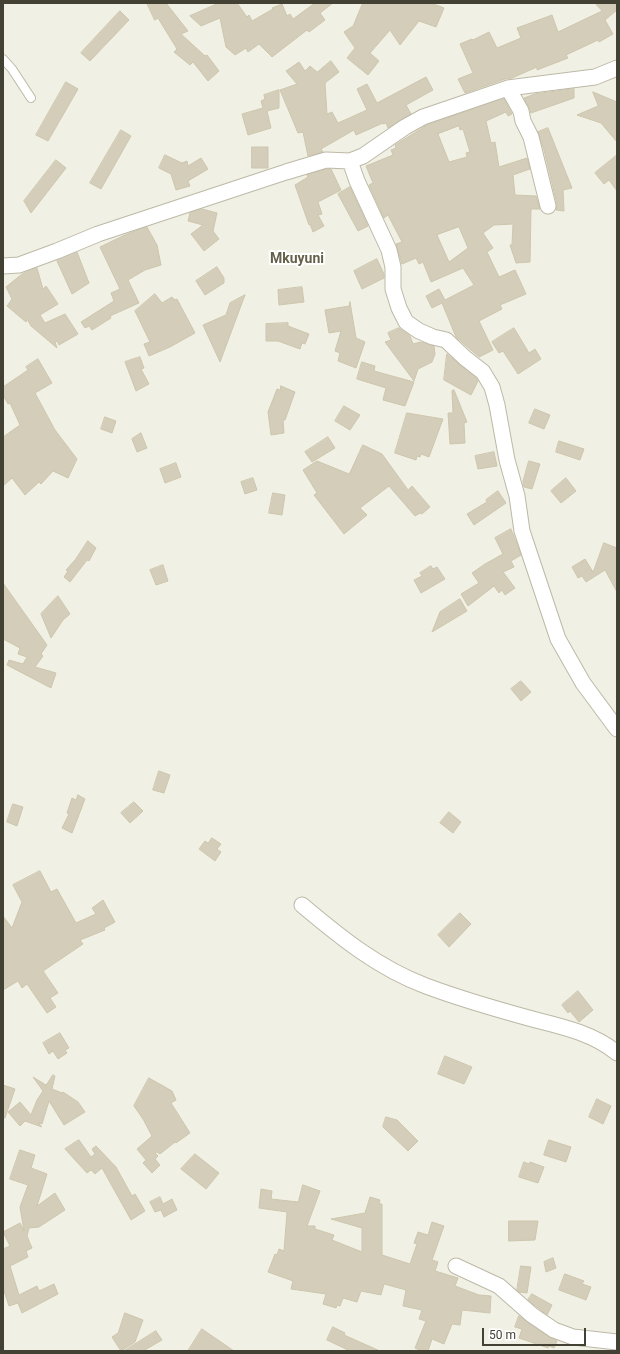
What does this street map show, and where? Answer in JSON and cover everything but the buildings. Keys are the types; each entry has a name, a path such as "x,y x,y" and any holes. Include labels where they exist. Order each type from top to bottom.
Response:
{"street":[{"path":"3,266 19,265 98,234 286,172 326,160 350,161 364,156 405,127 423,117 508,88 595,76 617,68"},
{"path":"508,88 521,111 523,121 531,137 548,206"},
{"path":"350,161 357,181 389,250 393,267 393,289 399,308 406,322 419,331 433,337 446,340 483,372 492,387 497,405 507,460 517,496 522,531 558,639 583,683 617,729"},
{"path":"302,905 342,939 401,976 469,1000 567,1028 594,1038 617,1053"},
{"path":"456,1266 499,1286 532,1315 554,1330 573,1337 617,1342"}],"lane":[{"path":"3,59 12,69 31,98"}],"district":[{"name":"Mkuyuni","path":"297,259"}]}
